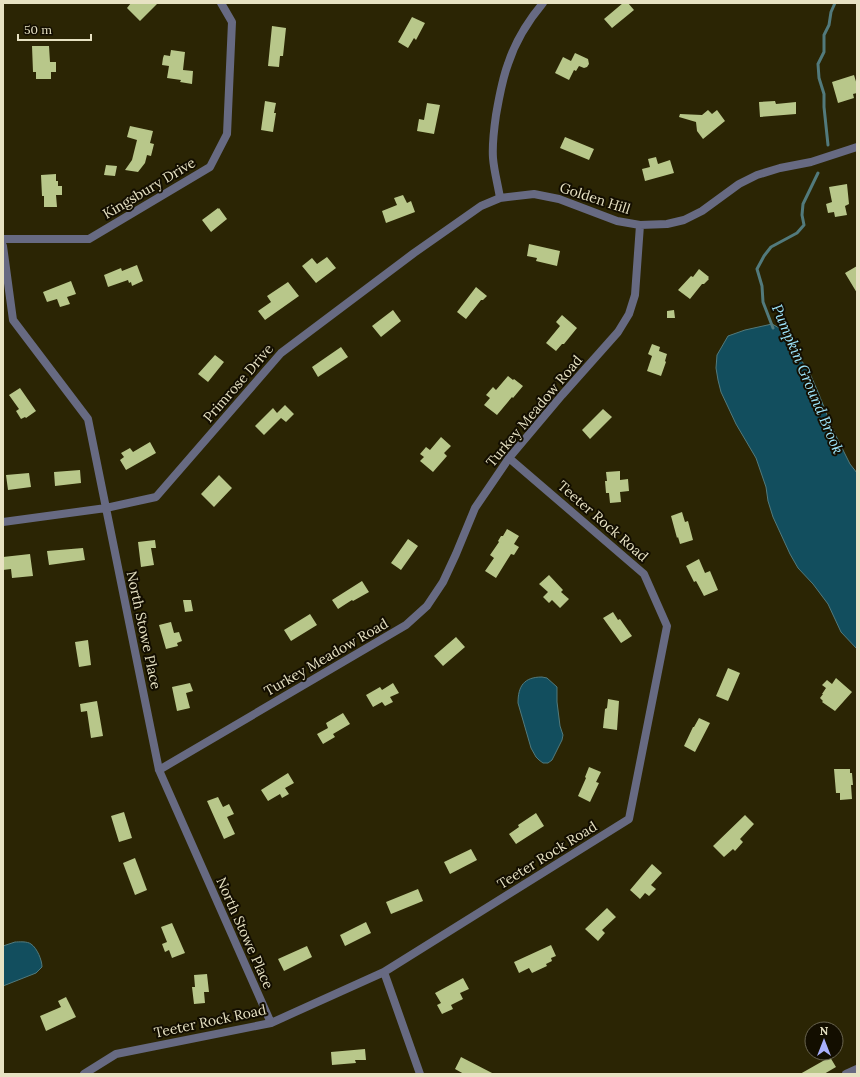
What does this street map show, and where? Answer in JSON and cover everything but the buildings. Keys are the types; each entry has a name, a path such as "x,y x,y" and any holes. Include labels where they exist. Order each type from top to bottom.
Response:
{"street":[{"name":"Kingsbury Drive","path":"3,239 90,239 210,167 227,134 232,22 221,3"},
{"path":"500,198 493,158 494,134 500,95 508,64 520,36 543,3"},
{"name":"Golden Hill","path":"500,198 534,194 559,198 617,221 640,225 667,224 684,220 702,211 739,184 757,175 780,168 811,162 857,147"},
{"name":"Primrose Drive","path":"3,522 106,508 156,497 280,353 414,253 475,210 500,198"},
{"name":"Turkey Meadow Road","path":"159,770 406,625 427,606 443,582 475,508 509,458 618,332 629,314 635,296 640,225"},
{"name":"North Stowe Place","path":"3,246 13,320 88,419 159,770 271,1023"},
{"name":"Teeter Rock Road","path":"84,1074 116,1054 271,1023 384,972 629,819 668,626 644,574 509,458"},
{"path":"384,972 420,1074"},
{"path":"846,1074 857,1069"}],"water":[{"path":"772,324 783,330 794,353 807,367 833,430 850,464 857,473 857,649 841,632 828,604 813,584 798,568 790,554 773,517 768,501 766,487 756,458 736,424 721,392 716,368 717,355 728,336 745,330"},
{"path":"536,677 547,678 557,687 560,726 563,735 552,760 548,763 543,763 539,760 531,748 518,703 519,692 523,684 526,681"},
{"path":"15,942 27,942 31,944 39,954 42,967 36,973 3,986 3,946"}],"waterway":[{"name":"Pumpkin Ground Brook","path":"828,145 824,94 819,78 818,64 824,52 824,35 829,25 831,12 835,3"},
{"name":"Pumpkin Ground Brook","path":"773,328 763,302 762,286 757,269 771,247 797,233 804,225 802,215 803,204 818,173"}]}
